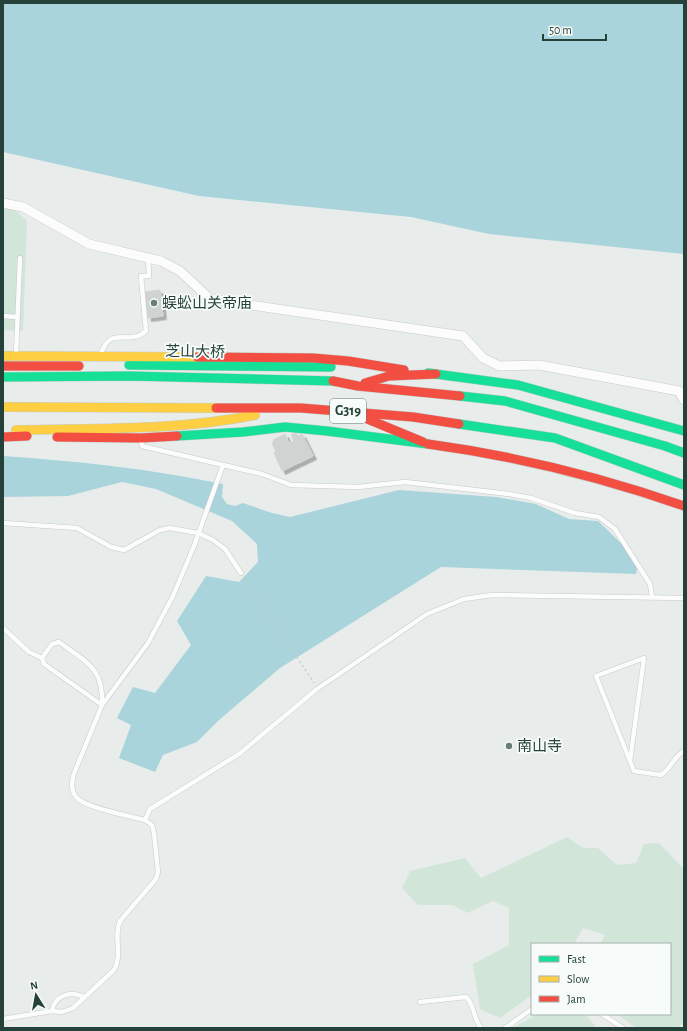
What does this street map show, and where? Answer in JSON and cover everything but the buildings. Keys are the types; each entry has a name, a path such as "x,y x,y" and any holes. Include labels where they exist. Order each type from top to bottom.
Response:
{"main road":[{"path":"3,356 313,358 348,361 387,368 518,385 684,431"},
{"name":"芝山大桥","path":"3,366 122,365 387,368"},
{"path":"289,367 330,380"},
{"path":"358,386 389,376 436,374"},
{"name":"G319","path":"3,377 129,376 330,380 358,386 504,400 684,453"},
{"name":"G319","path":"3,407 273,408 348,411 413,417 555,438 684,485"},
{"path":"3,430 184,426 251,417 273,408"},
{"path":"348,411 423,442"},
{"path":"3,437 141,438 243,432 255,429 304,428 423,442 564,469 642,491 684,506"}],"street":[{"path":"3,203 23,207 89,244 161,261 180,271 210,299 463,336 483,358 499,366 539,365 679,391 684,400"},
{"path":"499,366 502,383"}],"lane":[{"path":"16,356 20,258"},
{"path":"100,357 104,344 110,338 139,337 146,331 141,276 149,276 148,258"},
{"path":"3,316 17,317"},
{"path":"141,438 142,446 262,474 291,485 358,487 405,482 509,494 531,498 575,513 599,517 615,529 650,584 652,597"},
{"path":"3,1019 52,1011 62,1012 73,1008 114,970 118,962 117,929 120,921 156,878 158,864 152,825 144,820 84,804 76,797 72,787 73,776 102,705 148,643 173,596 202,524 223,465"},
{"path":"3,523 77,528 111,547 124,550 160,530 170,528 198,533 213,540 225,550 241,573"},
{"path":"144,820 150,809 239,754 317,689 426,614 464,599 492,595 684,598"},
{"path":"3,628 29,652 42,658 44,664 102,705"},
{"path":"42,658 52,644 59,642 97,671 103,694 102,705"},
{"path":"630,761 644,658 596,676 630,761 634,771 661,775 668,771 671,762 684,751"},
{"path":"52,1011 53,1003 59,997 74,994 84,997"},
{"path":"420,1002 466,997 471,1002 475,1020 481,1028"},
{"path":"505,1028 531,1010"},
{"path":"604,1015 623,1028"}],"path":[{"path":"241,573 317,689"}],"green space":[{"path":"3,207 12,207 27,221 23,331 3,330"},
{"path":"567,837 583,848 598,848 617,865 636,863 644,844 659,843 684,869 684,1023 676,1028 636,1028 618,1015 671,1015 671,943 601,943 605,935 583,928 575,943 531,943 531,996 500,1018 480,1009 473,964 509,945 509,908 493,901 467,913 453,905 418,905 402,888 410,871 465,858 481,878"},
{"path":"536,1015 586,1015 597,1028 512,1028"}],"water":[{"path":"3,3 684,3 684,254 489,234 411,217 199,196 3,152"},
{"path":"3,456 113,466 223,484 222,497 227,504 235,506 243,503 272,513 290,517 399,490 496,497 536,504 569,519 598,521 623,545 637,568 636,574 441,567 280,668 219,720 197,742 163,755 155,772 119,758 131,725 117,718 133,687 155,693 191,645 177,621 206,576 239,582 258,562 257,544 232,521 156,489 122,482 68,496 3,497"}],"traffic: fast":[{"path":"129,365 331,367"},
{"path":"428,373 518,385 684,431"},
{"path":"3,377 129,376 333,381"},
{"path":"460,396 505,401 665,446 684,453"},
{"path":"459,424 555,438 684,485"},
{"path":"177,436 243,432 285,427 428,444"}],"traffic: slow":[{"path":"3,356 197,357"},
{"path":"3,407 216,408"},
{"path":"16,430 136,428 196,424 255,415"}],"traffic: jam":[{"path":"197,357 313,358 348,361 404,370"},
{"path":"3,366 79,366"},
{"path":"365,383 389,376 436,374"},
{"path":"333,381 358,386 460,396"},
{"path":"216,408 301,408 413,417 459,424"},
{"path":"365,418 423,442"},
{"path":"3,437 27,436"},
{"path":"57,437 141,438 177,436"},
{"path":"428,444 526,461 590,477 684,506"}],"place":[{"name":"蜈蚣山关帝庙","path":"154,303"},
{"name":"南山寺","path":"509,746"}]}
